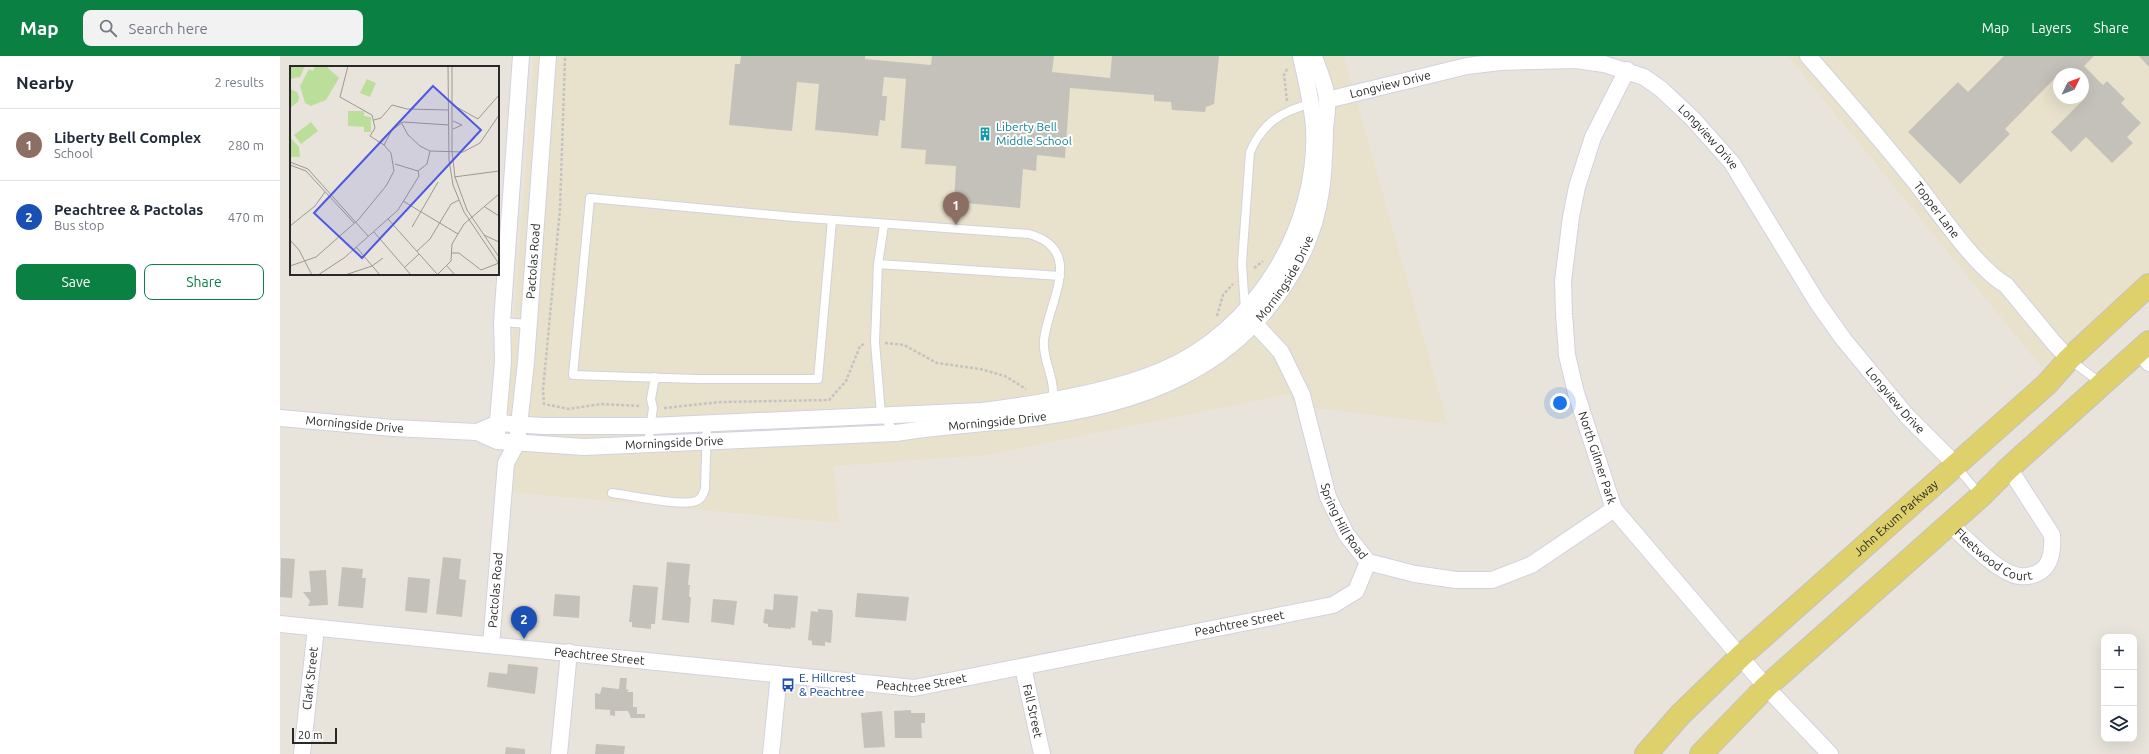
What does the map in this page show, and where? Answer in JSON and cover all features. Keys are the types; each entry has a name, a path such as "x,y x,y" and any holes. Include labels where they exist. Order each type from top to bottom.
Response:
{"main road":[{"name":"John Exum Parkway","path":"1646,754 1680,715 1741,656 2047,384 2069,359 2149,285"},
{"path":"1701,754 1766,686 1981,496 2101,383 2146,352"}],"street":[{"name":"Pactolas Road","path":"506,463 497,441 503,361 502,322 522,56"},
{"name":"Pactolas Road","path":"491,645 506,463 518,443 520,424 529,324 548,56"},
{"name":"Morningside Drive","path":"477,432 498,423 543,426 650,426 835,419 881,414 982,411 1024,406 1051,400 1121,383 1162,370 1200,349 1246,310 1275,273 1286,254 1300,218 1309,182 1313,146 1311,104 1301,56"},
{"name":"Morningside Drive","path":"280,418 393,428 477,432 497,441 584,448 896,433 939,426 1050,416 1109,403 1168,384 1209,362 1255,324 1272,303 1295,268 1318,215 1323,182 1327,100 1314,56"},
{"name":"Topper Lane","path":"1808,56 1915,182 1969,250 1996,280 2006,285 2069,359"},
{"name":"Longview Drive","path":"1327,100 1467,66 1500,62 1576,60 1627,70 1644,77 1661,89 1694,119 1732,163 1817,302 1844,340 1907,416 1956,465"},
{"name":"North Gilmer Park","path":"1627,70 1593,137 1577,187 1571,218 1563,281 1567,355 1576,393 1614,509 1766,686 1830,754"},
{"name":"Spring Hill Road","path":"1255,324 1281,352 1302,395 1328,497 1346,534 1368,562 1416,574 1456,580 1492,580 1531,564 1614,509"},
{"name":"Fleetwood Court","path":"1950,524 2004,570 2020,576 2034,575 2045,568 2053,546 2052,535 2009,468"},
{"name":"Peachtree Street","path":"280,624 914,688 1333,605 1356,591 1368,562"},
{"name":"Clark Street","path":"302,754 316,628"},
{"path":"559,754 568,652"},
{"name":"Fall Street","path":"1023,667 1042,754"},
{"path":"771,754 779,674"}],"lane":[{"path":"1255,324 1246,310 1242,264 1250,152 1256,136 1269,122 1291,109 1327,100"},
{"path":"832,220 818,379 655,378 573,375 590,198 832,220 1029,234 1041,237 1050,244 1060,261 1060,276 1044,341 1046,364 1053,390 1050,416"},
{"path":"884,224 878,264 875,342 881,414 896,433"},
{"path":"878,264 1060,276"},
{"path":"502,322 529,324"},
{"path":"2069,359 2101,383"},
{"path":"648,444 653,408 651,399 655,378"},
{"path":"612,493 684,503 697,501 702,497 706,489 707,424"},
{"path":"1956,465 1981,496"}],"shaded area":[{"path":"534,56 1344,56 1448,424 1294,406 1290,394 988,455 834,466 839,523 501,491"},
{"path":"1788,56 2149,56 2149,271 2042,368"}],"building":[{"name":"Liberty Bell Middle School","path":"741,56 865,56 865,59 931,65 932,56 1054,56 1052,72 1110,78 1112,56 1219,56 1214,104 1206,107 1205,112 1172,110 1171,102 1154,101 1154,95 1070,88 1065,158 1037,155 1036,171 1023,169 1020,208 954,202 956,166 925,164 926,150 901,148 906,79 884,77 882,96 887,96 885,121 880,120 878,136 815,130 819,84 797,82 792,131 729,125 735,64 740,64"},
{"path":"2004,56 2094,56 2084,66 2086,68 2053,68 2053,80 2005,129 2010,134 1960,184 1908,132 1958,82 1968,92"},
{"path":"2139,56 2149,56 2149,67"},
{"path":"2089,71 2103,85 2107,81 2125,99 2121,103 2141,123 2127,137 2133,143 2112,163 2086,137 2071,152 2051,132 2079,104 2089,104"},
{"path":"443,557 461,559 459,579 466,580 462,617 436,614"},
{"path":"281,558 295,559 292,598 280,597"},
{"path":"667,562 690,564 688,585 690,585 689,597 691,597 689,623 662,620"},
{"path":"342,567 363,569 362,578 366,578 363,608 338,606"},
{"path":"326,570 328,605 308,606 310,601 303,592 311,592 309,571"},
{"path":"408,577 430,579 427,613 405,611"},
{"path":"633,585 658,587 655,624 651,624 651,629 632,627 632,622 629,622"},
{"path":"857,593 909,597 906,621 855,617"},
{"path":"555,594 580,596 579,618 553,616"},
{"path":"774,594 798,596 795,628 768,627 768,624 763,623 765,609 773,610"},
{"path":"713,599 737,601 734,625 711,622"},
{"path":"818,609 832,610 833,615 831,643 825,642 825,646 812,645 812,641 808,640 811,611 818,612"},
{"path":"508,664 538,667 535,694 487,687 489,672 507,674"},
{"path":"620,678 627,678 626,689 629,690 627,692 633,692 633,707 637,707 637,714 645,714 645,718 631,718 628,711 615,711 615,716 610,715 610,710 595,709 595,693 600,694 602,687 619,689"},
{"path":"911,710 911,713 925,713 925,723 921,723 922,738 895,738 894,711"},
{"path":"882,711 885,747 864,748 861,713"},
{"path":"596,744 625,746 624,754 595,754"},
{"path":"506,747 525,749 525,754 505,754"}],"place":[{"name":"Liberty Bell Middle School","path":"985,134"},
{"name":"Liberty Bell Complex","path":"956,225"},
{"name":"Peachtree & Pactolas","path":"524,639"},
{"name":"E. Hillcrest & Peachtree","path":"788,685"}]}
